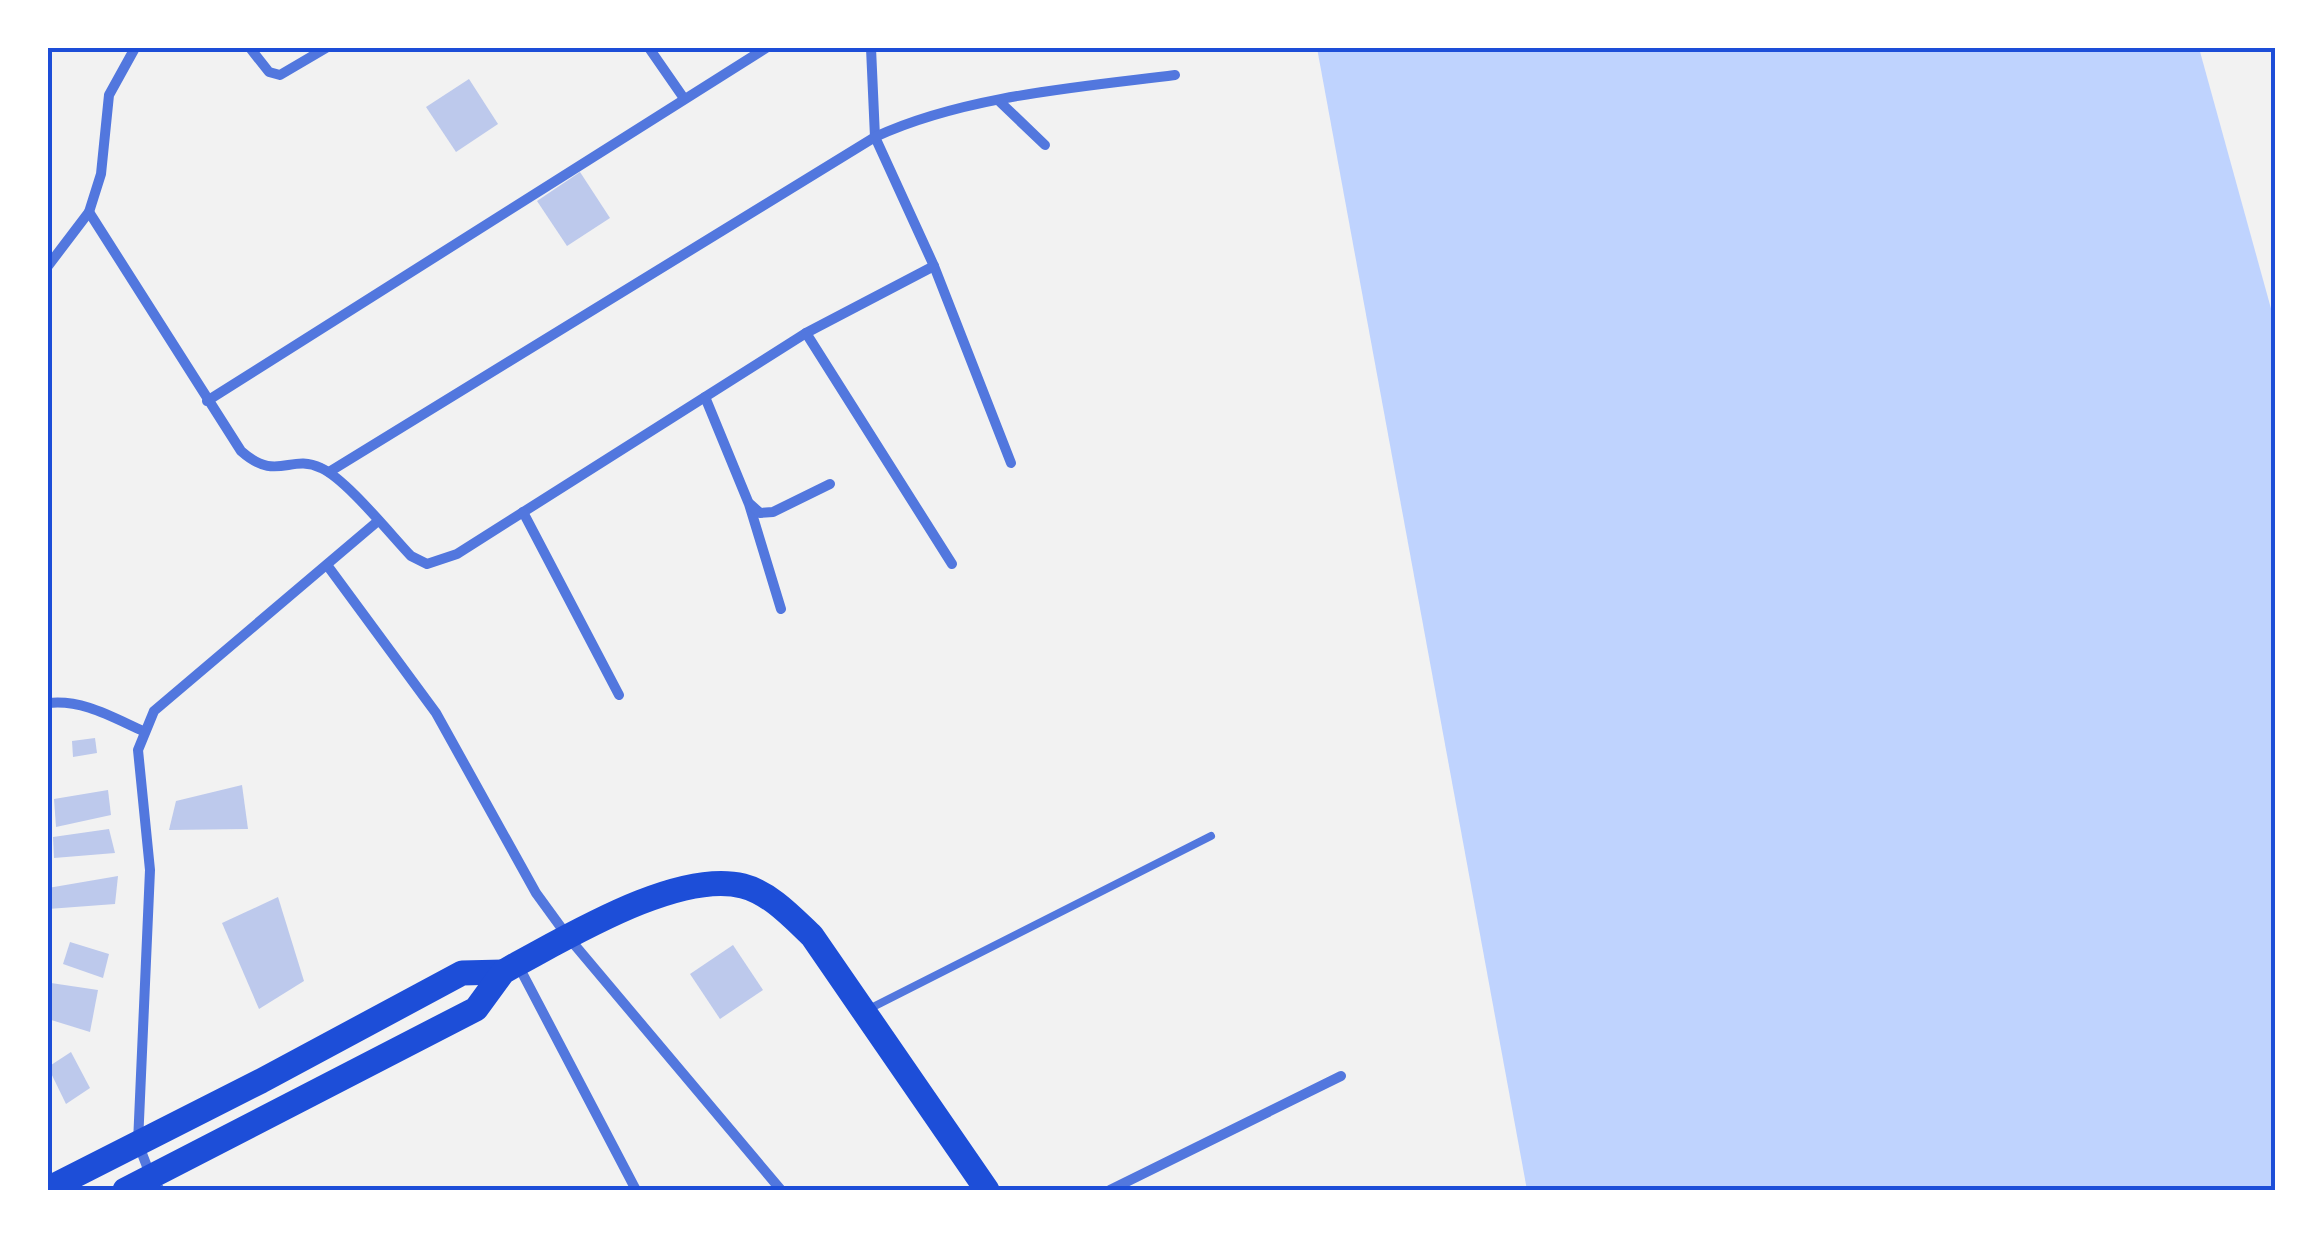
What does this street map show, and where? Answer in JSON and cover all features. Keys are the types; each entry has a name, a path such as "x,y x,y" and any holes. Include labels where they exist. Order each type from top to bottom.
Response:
{"main road":[{"path":"126,1190 156,1184 476,1009 510,968 636,904 695,885 743,886 782,907 812,936 987,1190"},
{"path":"48,1189 462,972 510,968"}],"street":[{"path":"48,266 89,212 101,174 109,95 135,48"},
{"path":"250,48 269,72 280,75 326,48"},
{"path":"649,48 683,97"},
{"path":"206,400 766,48"},
{"path":"871,48 875,137 934,266 1011,463"},
{"path":"329,472 875,137 903,124 1031,94 1175,75"},
{"path":"999,101 1045,145"},
{"path":"89,212 241,450 257,465 279,468 305,464 329,472 411,556 428,564 457,554 806,332 934,266"},
{"path":"806,332 952,564"},
{"path":"704,397 749,504 781,608"},
{"path":"749,504 760,513 773,512 830,484"},
{"path":"524,512 620,695"},
{"path":"156,1184 138,1143 150,870 138,750 143,732 154,712 378,520"},
{"path":"327,565 436,712 536,893 568,937 781,1190"},
{"path":"48,703 67,701 87,706 143,732"},
{"path":"510,968 636,1190"},
{"path":"1110,1190 1342,1076"}],"lane":[{"path":"864,1012 1211,836"}],"water":[{"path":"1317,48 2199,48 2275,323 2275,1190 1527,1190"}],"building":[{"path":"469,79 498,124 456,152 426,107"},
{"path":"580,172 610,218 567,246 537,201"},
{"path":"95,738 97,753 73,757 72,741"},
{"path":"242,785 248,829 169,830 176,801"},
{"path":"108,790 111,815 56,827 54,799"},
{"path":"109,829 115,853 54,858 53,837"},
{"path":"118,876 115,904 48,909 48,888"},
{"path":"278,897 304,981 259,1009 222,923"},
{"path":"70,942 109,954 103,978 63,964"},
{"path":"733,945 763,990 720,1019 690,974"},
{"path":"51,983 98,990 90,1032 48,1019"},
{"path":"71,1052 90,1088 66,1104 48,1067"}]}
